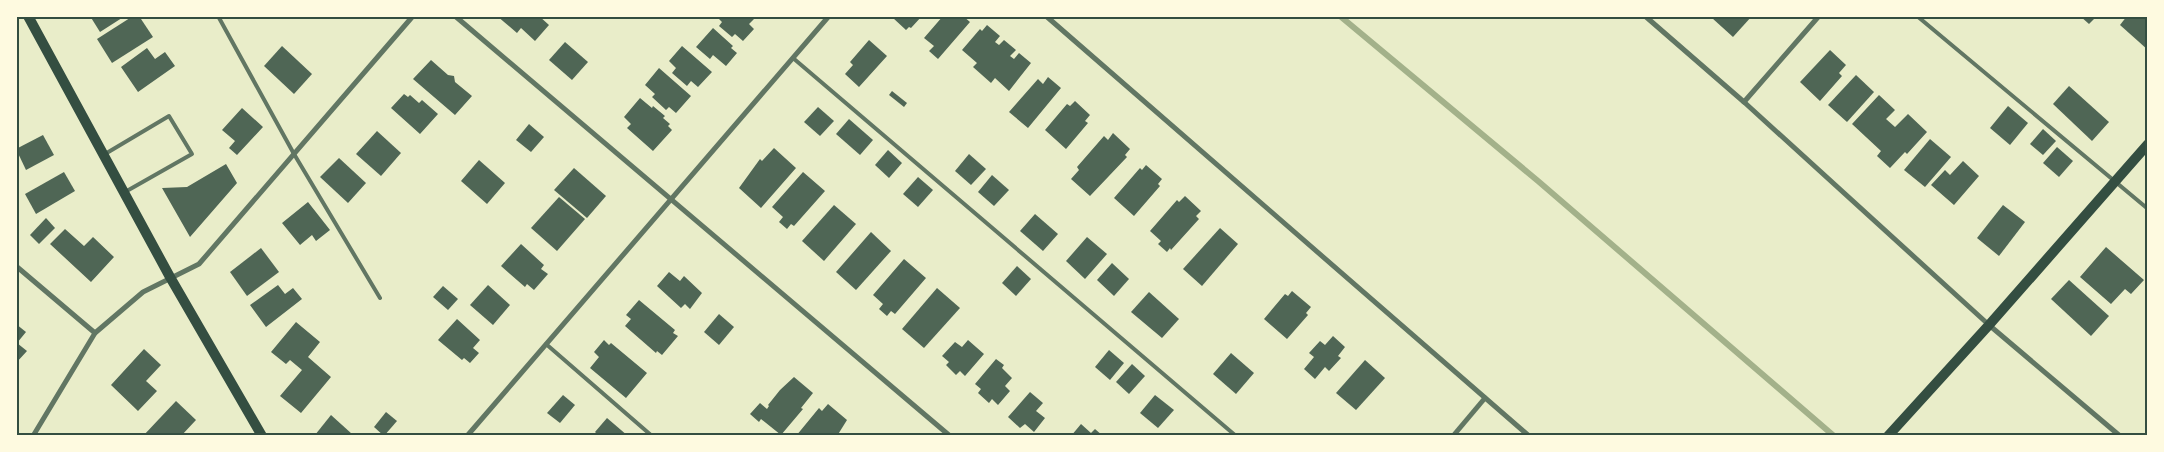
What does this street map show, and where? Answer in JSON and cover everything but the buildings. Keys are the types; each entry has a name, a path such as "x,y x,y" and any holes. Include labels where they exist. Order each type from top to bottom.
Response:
{"main road":[{"path":"28,16 170,277 262,436"},
{"path":"1888,436 1989,325 2148,144"}],"street":[{"path":"33,436 95,333 143,292 199,264 413,16"},
{"path":"455,16 950,436"},
{"path":"466,436 829,16"},
{"path":"1046,16 1530,436"},
{"path":"1645,16 1744,102 1989,325 2120,436"},
{"path":"1744,102 1819,16"},
{"path":"16,266 95,333"},
{"path":"1453,436 1486,398"}],"lane":[{"path":"218,16 294,154 380,298"},
{"path":"1917,16 2148,209"},
{"path":"793,58 1236,436"},
{"path":"103,155 169,116 192,154 124,193"},
{"path":"545,343 652,436"}],"waterway":[{"path":"1340,16 1538,181 1834,436"}]}
